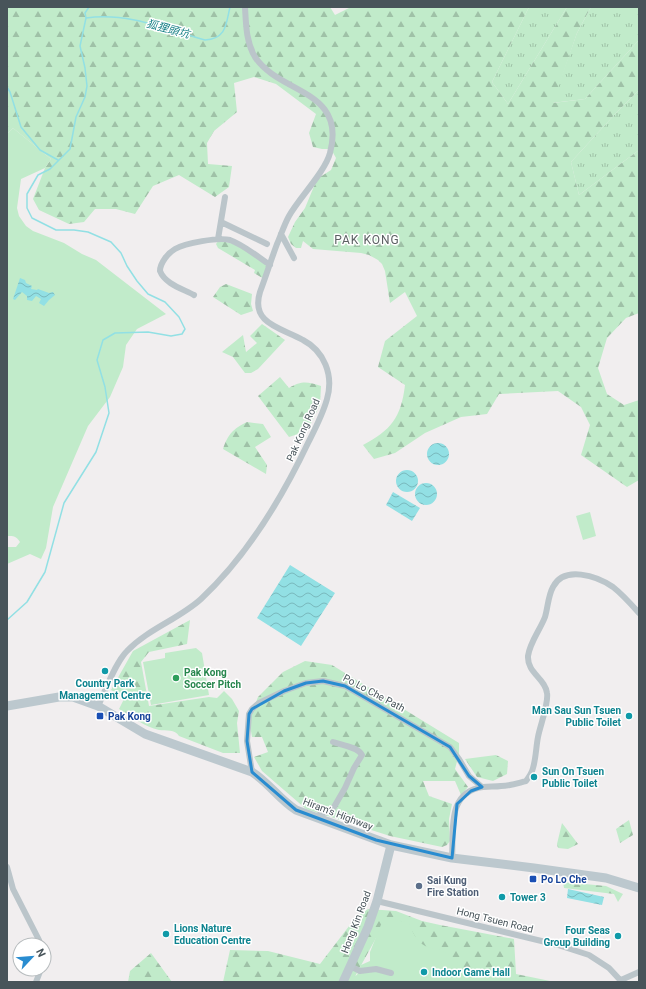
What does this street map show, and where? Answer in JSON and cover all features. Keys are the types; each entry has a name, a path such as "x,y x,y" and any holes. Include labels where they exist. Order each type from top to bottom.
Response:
{"main road":[{"name":"Hiram's Highway","path":"7,706 59,697 73,697 98,706 145,734 252,772 266,782 287,804 296,810 391,845 452,858 532,867 606,878 639,888"},
{"name":"Hong Kin Road","path":"343,982 368,927 377,901 391,845"}],"street":[{"name":"Pak Kong Road","path":"98,706 120,660 127,650 196,604 218,583 255,537 292,478 325,407 329,392 329,378 326,364 321,356 306,342 270,324 264,319 260,312 258,296 289,215 328,158 332,143 331,127 327,114 318,102 306,93 268,72 257,59 249,44 245,7"},
{"path":"218,239 225,197"},
{"path":"221,222 267,244"},
{"path":"281,234 294,258"},
{"path":"194,295 164,278 160,271 161,266 170,252 178,247 218,239 229,240 270,265"},
{"path":"452,858 454,813 457,804 462,797 482,786 503,786 526,781 533,768 547,692 544,684 529,666 528,657 530,648 545,617 553,587 560,579 567,576 576,574 585,575 611,586 639,612"},
{"name":"Po Lo Che Path","path":"252,772 247,741 249,714 252,709 284,690 306,683 322,681 345,686 450,748 459,759 468,776 482,786"},
{"path":"314,816 334,807 354,768 362,757 361,752 334,742"},
{"path":"7,867 13,889 37,937"},
{"name":"Hong Tsuen Road","path":"377,901 558,945 589,955 609,968 622,981"},
{"path":"350,966 360,971 376,969 391,973"},
{"path":"622,981 639,972"}],"highlighted area":[{"path":"323,681 345,686 450,747 469,776 482,787 471,791 457,804 452,858 376,840 296,810 252,772 247,741 249,714 252,709 284,691 306,683"}],"green space":[{"path":"7,7 330,7 335,15 351,7 529,7 492,82 508,104 567,7 591,7 577,33 553,103 585,99 639,40 639,90 571,162 579,195 639,150 639,313 626,318 607,338 598,368 607,394 624,405 639,400 639,480 627,487 581,455 590,425 581,407 558,391 499,394 487,414 461,417 425,433 395,453 374,459 363,445 381,434 393,422 401,406 405,385 378,367 385,341 417,316 405,292 390,303 385,271 382,264 378,260 361,253 313,249 303,241 301,248 296,248 291,244 288,237 295,222 305,208 317,179 331,170 336,158 331,149 313,147 309,133 316,114 276,84 254,77 234,83 237,112 214,131 207,143 208,164 232,166 229,187 215,197 179,175 153,186 135,214 116,209 95,209 84,222 69,224 39,210 33,199 45,168 51,159 13,128 7,134"},
{"path":"529,7 567,7 508,104 492,82"},
{"path":"591,7 639,7 639,40 585,99 552,103 577,33"},
{"path":"639,90 639,150 579,195 571,162"},
{"path":"13,128 51,159 45,168 21,179 17,208 19,216 26,226 33,231 64,243 82,254 96,260 166,314 137,329 126,345 123,367 110,397 88,426 53,507 46,548 41,559 30,554 7,564 7,547 16,547 20,542 15,537 7,536 7,134"},
{"path":"219,240 237,245 269,266 264,279 254,273 255,270 218,248 216,244"},
{"path":"226,284 252,294 251,304 253,311 241,315 213,297 220,287"},
{"path":"262,324 285,340 258,369 251,373 245,373 233,357 222,352 243,335 246,352 257,343 250,336"},
{"path":"280,377 289,388 305,382 321,386 320,405 307,431 289,437 258,396"},
{"path":"247,422 263,424 271,437 255,447 267,465 266,474 223,449 232,432"},
{"path":"590,512 596,536 583,540 576,516"},
{"path":"190,620 187,644 149,652 141,662 149,706 209,697 217,698 224,691 232,699 239,711 237,723 240,753 223,753 179,736 173,731 159,730 138,721 119,709 125,697 111,690 133,651"},
{"name":"Pak Kong Soccer Pitch","path":"196,648 202,653 209,695 151,705 143,662 165,658 165,653"},
{"path":"305,661 332,665 459,743 459,754 455,769 468,787 461,795 455,781 423,781 429,796 452,804 449,819 450,841 447,845 442,847 390,836 306,809 262,771 254,757 268,752 262,737 252,737 249,720 258,697 283,672"},
{"path":"496,755 508,761 507,774 493,781 477,777 465,759"},
{"path":"629,820 633,835 620,843 616,829"},
{"path":"562,823 578,844 568,849 558,848 557,844"},
{"path":"563,882 606,886 623,894 618,902 614,894 564,888"},
{"path":"368,909 396,911 422,921 514,939 516,974 555,982 460,982 376,938 352,982 223,982 230,950 268,951 320,964 356,917"},
{"path":"384,917 409,923 420,942 425,946 443,951 450,955 471,982 345,982 347,979 357,975 361,965 370,961 370,952"},
{"path":"151,953 172,982 128,982 130,971"}],"water":[{"path":"20,278 32,286 31,289 38,289 49,293 53,292 55,295 44,306 39,303 41,299 36,296 32,301 27,300 27,296 22,292 15,300 13,299"},
{"path":"438,443 446,446 449,454 446,462 438,465 430,462 427,454 430,446"},
{"path":"407,470 415,473 418,481 415,489 407,492 399,489 396,481 399,473"},
{"path":"426,483 434,486 437,494 434,502 426,505 418,502 415,494 418,486"},
{"path":"393,492 420,508 412,521 386,505"},
{"path":"290,565 335,593 301,646 257,618"},
{"path":"568,889 604,897 602,905 567,898"}],"waterway":[{"path":"7,620 27,602 45,572 64,503 96,452 109,413 105,387 97,360 103,340 115,333 148,332 171,336 182,334 185,329 179,317 165,302 148,294 127,266 121,253 111,242 88,232 56,230 32,218 27,208 27,194 38,175 50,169 70,149 76,117 85,97 87,86 80,46 86,18 85,13 89,7"},
{"name":"狐狸頭坑","path":"86,18 117,17 132,19 205,40 218,37 222,33 230,7"},
{"path":"7,87 21,127 40,150 58,160"}],"place":[{"name":"Country Park Management Centre","path":"105,671"},
{"name":"Pak Kong Soccer Pitch","path":"176,678"},
{"name":"Pak Kong","path":"100,716"},
{"name":"Man Sau Sun Tsuen Public Toilet","path":"629,716"},
{"name":"Sun On Tsuen Public Toilet","path":"534,777"},
{"name":"Po Lo Che","path":"533,879"},
{"name":"Sai Kung Fire Station","path":"419,886"},
{"name":"Tower 3","path":"502,897"},
{"name":"Lions Nature Education Centre","path":"166,934"},
{"name":"Four Seas Group Building","path":"618,936"},
{"name":"Indoor Game Hall","path":"424,972"}],"district":[{"name":"PAK KONG","path":"367,240"}]}
